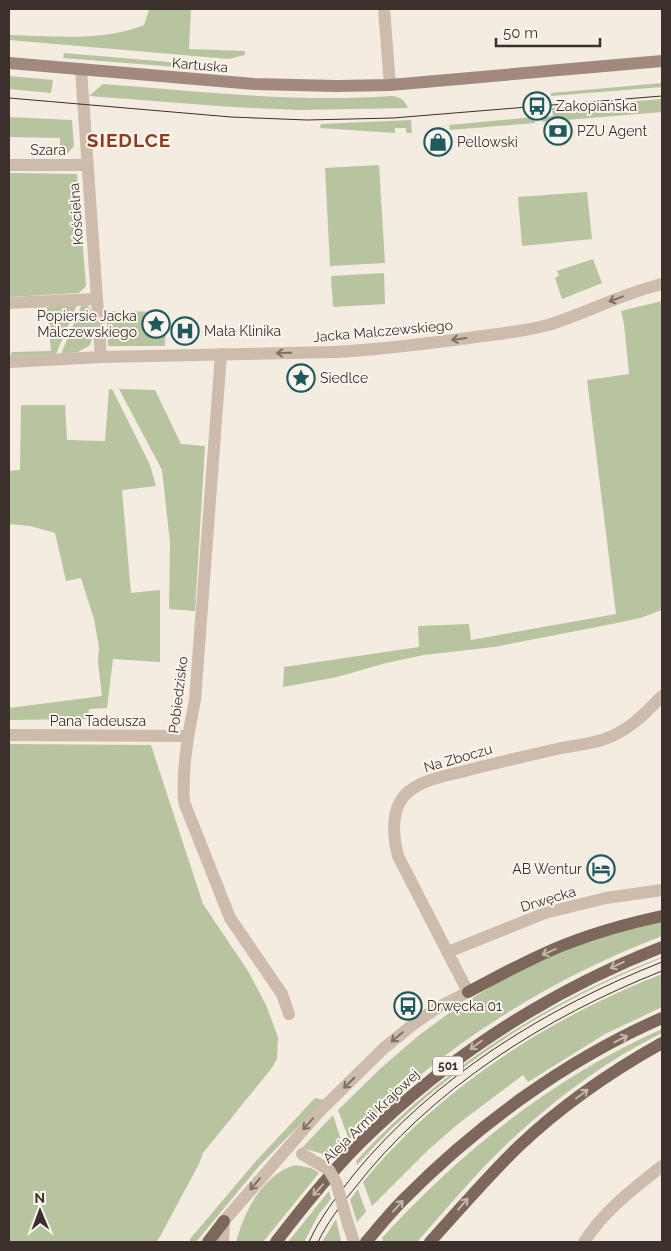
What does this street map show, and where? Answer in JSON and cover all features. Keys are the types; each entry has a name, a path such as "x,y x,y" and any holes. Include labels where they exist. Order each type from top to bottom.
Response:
{"main road":[{"name":"Kartuska","path":"9,63 254,84 336,86 390,85 662,61"},
{"path":"468,992 511,969 567,943 617,926 662,916"},
{"name":"Aleja Armii Krajowej","path":"276,1242 314,1194 359,1145 405,1102 444,1070 482,1041 524,1013 626,961 662,947"},
{"path":"366,1242 403,1200 447,1158 484,1127 534,1090 592,1054 662,1018"},
{"path":"430,1242 479,1186 519,1146 558,1112 597,1083 662,1043"},
{"path":"208,1242 224,1221"}],"street":[{"path":"384,9 390,85"},
{"name":"Kościelna","path":"81,69 101,357"},
{"name":"Szara","path":"9,165 87,165"},
{"name":"Jacka Malczewskiego","path":"9,362 101,357 372,350 521,331 548,325 635,292 662,284"},
{"path":"9,303 97,299"},
{"name":"Pobiedzisko","path":"221,354 195,700 188,736 183,789 184,802 230,918 282,994 289,1014"},
{"name":"Na Zboczu","path":"468,992 398,856 394,840 396,810 408,792 428,780 484,765 602,740 625,730 641,718 662,696"},
{"name":"Pana Tadeusza","path":"9,735 188,736"},
{"name":"Drwęcka","path":"448,952 545,913 606,898 662,890"},
{"path":"223,1241 224,1221 318,1113 384,1048 430,1013 468,992"},
{"path":"287,1148 302,1154 329,1170 336,1182 354,1242"},
{"path":"584,1242 609,1211 662,1166"}],"green space":[{"path":"191,9 189,49 245,51 245,55 229,59 9,40 9,35 77,37 111,34 144,25 149,10"},
{"path":"64,53 216,67 201,69 63,58"},
{"path":"9,76 53,80 51,93 9,89"},
{"path":"662,83 662,87 551,96 551,93"},
{"path":"103,84 283,97 355,98 394,96 403,101 408,108 299,110 89,96"},
{"path":"662,99 662,112 542,122 542,117 553,116 552,108"},
{"path":"9,117 72,120 74,146 66,155 60,156 60,138 9,137"},
{"path":"534,117 535,123 450,130 449,125"},
{"path":"411,120 412,133 406,133 406,128 395,128 395,133 320,128 321,124"},
{"path":"379,165 385,263 330,266 325,168"},
{"path":"9,173 77,174 86,286 79,293 9,297"},
{"path":"587,192 592,239 522,246 518,197"},
{"path":"593,259 602,283 562,299 555,278 559,276 557,271"},
{"path":"384,273 385,304 333,307 331,276"},
{"path":"662,301 662,610 640,618 617,623 494,647 424,655 386,663 337,677 283,687 284,667 419,647 418,626 469,624 471,640 616,614 587,380 629,374 621,311"},
{"path":"86,303 93,317 93,335 90,345 78,352 61,354 82,304"},
{"path":"77,305 56,354 10,356 12,352 51,351 47,307"},
{"path":"106,311 166,312 165,346 108,346"},
{"path":"109,389 112,389 150,465 156,486 122,490 131,593 160,590 160,662 113,659 107,708 89,709 88,719 9,720 9,708 102,696 98,663 99,647 94,619 81,578 66,581 55,533 30,526 9,524 9,471 20,470 21,405 65,405 67,440 105,441"},
{"path":"119,389 155,390 181,444 205,446 195,611 169,609 170,543 162,470"},
{"path":"9,744 151,745 203,904 248,971 266,1005 278,1037 277,1059 203,1153 157,1242 9,1242"},
{"path":"662,920 662,936 576,974 494,1021 418,1076 349,1140 338,1110 381,1068 418,1036 456,1008 512,974 577,945"},
{"path":"662,957 578,996 498,1044 460,1070 424,1100 389,1131 357,1165 356,1161 388,1128 423,1097 497,1041 537,1016 578,994"},
{"path":"662,974 662,1007 605,1034 528,1082 523,1075 458,1124 428,1150 372,1206 363,1182 393,1148 426,1116 462,1086 538,1034 578,1012"},
{"path":"662,1029 662,1033 621,1055 582,1081 527,1125 462,1190 417,1242 383,1242 382,1238 444,1175 511,1119 547,1093 584,1070 622,1048"},
{"path":"315,1098 324,1100 260,1165 196,1242 190,1242 190,1239 256,1161"},
{"path":"333,1115 343,1146 330,1160 320,1153 302,1148"},
{"path":"295,1165 311,1168 319,1173 263,1242 236,1242 249,1207 256,1196 273,1177"},
{"path":"358,1189 366,1212 357,1222 350,1200"},
{"path":"329,1191 331,1199 319,1214 304,1242 288,1242"},
{"path":"336,1219 341,1240 339,1242 322,1242"}],"tram line":[{"path":"9,98 231,117 307,120 393,118 662,96"},
{"path":"309,1242 336,1198 386,1138 420,1106 457,1076 495,1048 535,1023 577,1000 662,962"},
{"path":"318,1242 339,1208 385,1153 418,1119 454,1088 533,1034 575,1010 618,989 662,971"}],"place":[{"name":"Zakopiańska","path":"537,106"},
{"name":"PZU Agent","path":"558,131"},
{"name":"Pellowski","path":"438,142"},
{"name":"Popiersie Jacka Malczewskiego","path":"156,324"},
{"name":"Mała Klinika","path":"185,331"},
{"name":"Siedlce","path":"301,378"},
{"name":"AB Wentur","path":"601,869"},
{"name":"Drwęcka 01","path":"408,1006"}],"district":[{"name":"SIEDLCE","path":"129,140"}]}
